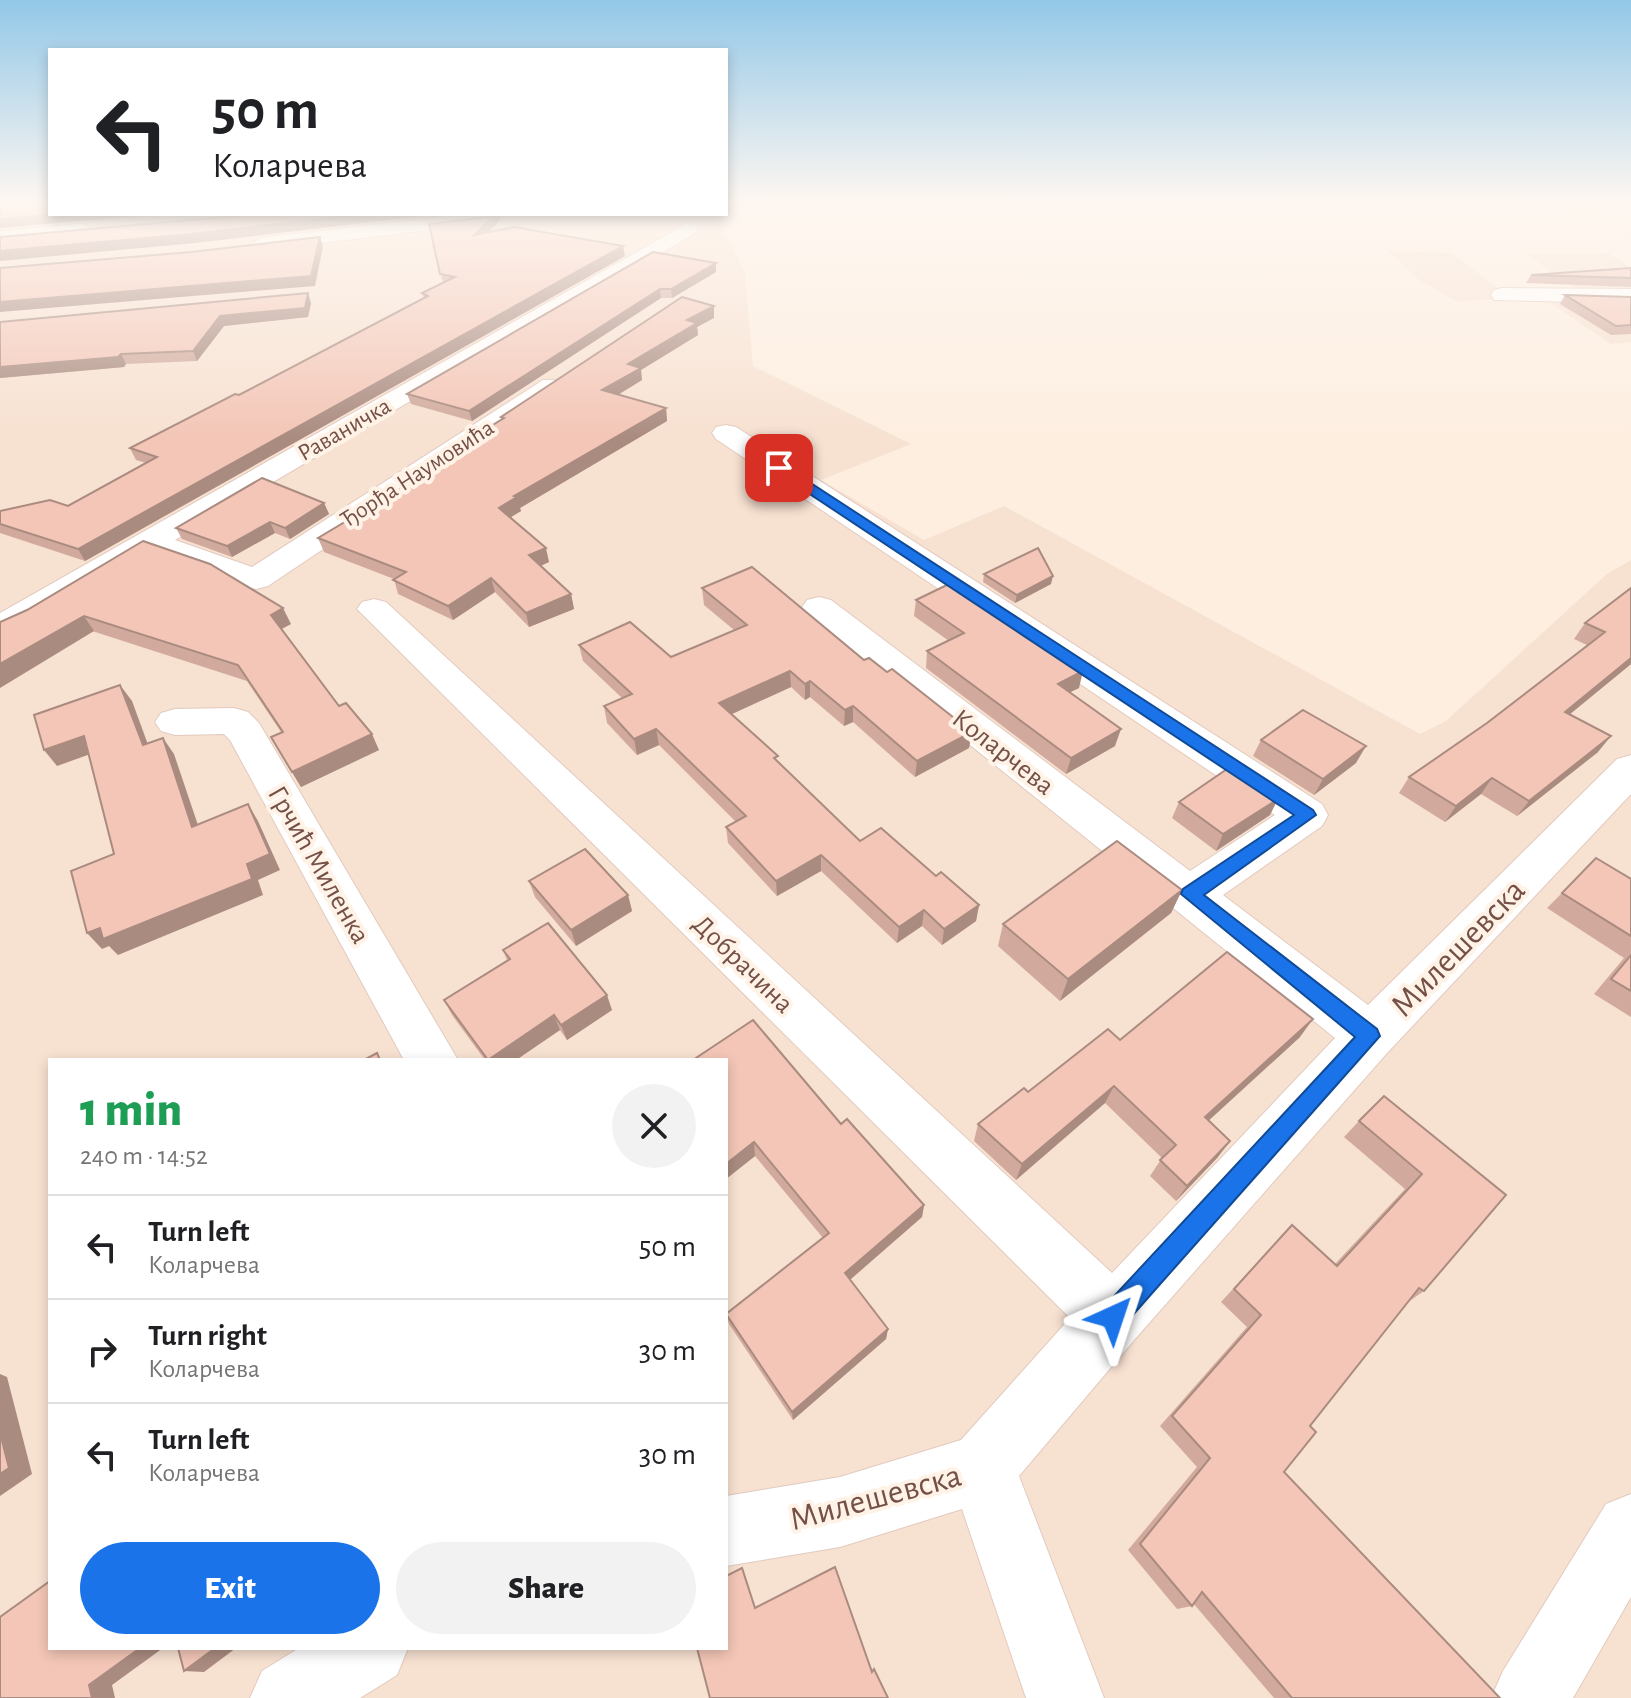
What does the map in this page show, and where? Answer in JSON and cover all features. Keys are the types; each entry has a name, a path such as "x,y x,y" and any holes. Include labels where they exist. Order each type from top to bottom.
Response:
{"street":[{"name":"Раваничка","path":"0,628 602,279"},
{"path":"1502,295 1631,296"},
{"name":"Ђорђа Наумовића","path":"151,542 256,579 580,366"},
{"path":"726,433 1307,815 1190,894"},
{"name":"Коларчева","path":"819,607 1370,1036"},
{"name":"Добрачина","path":"374,609 1113,1317"},
{"name":"Грчић Миленка","path":"175,722 234,721 245,732 431,1058"},
{"name":"Милешевска","path":"728,1531 840,1512 982,1468 1113,1317 1370,1036 1631,769"},
{"path":"982,1468 1065,1698"},
{"path":"1530,1698 1631,1529"},
{"path":"289,1698 367,1650"}],"shaded area":[{"path":"0,279 746,279 753,366 911,444 821,480 924,540 1004,506 1420,734 1446,721 1607,574 1631,560 1631,1698 0,1698"},
{"path":"1486,279 1499,289 1578,290 1562,279 1631,279 1631,342 1611,344 1543,298 1456,301 1419,280"}],"building":[{"path":"0,279 272,279 0,302"},
{"path":"450,279 563,279 78,549 0,524 0,511 50,500 68,506 157,457 130,448 428,296 422,293"},
{"path":"606,279 688,279 671,289 660,289 469,411 407,394"},
{"path":"308,293 305,308 220,316 193,351 121,354 118,357 0,367 0,322"},
{"path":"1565,295 1631,297 1631,325 1616,326"},
{"path":"682,297 714,306 687,320 697,323 628,364 641,368 602,390 666,408 514,496 517,497 499,508 546,548 529,555 571,594 526,613 491,578 448,606 393,580 406,572 318,538 455,456 447,453"},
{"path":"262,478 324,503 285,528 270,522 227,546 176,528"},
{"path":"143,541 210,564 283,608 271,615 339,706 346,703 372,734 292,772 271,737 283,732 238,665 84,616 0,664 0,622 27,610"},
{"path":"1038,548 1053,576 1017,595 984,574"},
{"path":"752,567 864,660 869,658 887,672 892,669 972,732 917,761 853,706 845,710 810,681 805,684 790,671 719,703 778,756 774,758 860,841 881,828 936,876 941,872 979,905 944,929 924,910 899,927 821,855 776,881 726,827 746,816 656,729 634,739 604,706 632,694 579,645 630,622 671,657 747,625 702,588"},
{"path":"951,583 1083,671 1058,684 1121,729 1071,758 927,651 964,633 916,600"},
{"path":"1631,588 1631,658 1565,712 1611,736 1529,801 1492,778 1456,806 1409,777 1487,723 1605,632 1585,623"},
{"path":"120,685 143,745 163,738 192,827 248,804 270,854 247,864 252,879 103,939 100,928 87,933 71,871 114,854 84,736 44,750 34,715"},
{"path":"1303,710 1366,746 1323,779 1261,740"},
{"path":"1230,767 1278,799 1223,834 1179,802"},
{"path":"1117,841 1182,890 1068,979 1003,924"},
{"path":"585,849 628,895 571,930 529,881"},
{"path":"1596,858 1631,879 1631,936 1562,893"},
{"path":"548,923 607,995 561,1025 554,1015 487,1058 444,1000 510,959 503,950"},
{"path":"1227,952 1313,1019 1205,1117 1230,1141 1187,1186 1160,1160 1176,1145 1114,1086 1022,1164 978,1124 1024,1088 1028,1092 1108,1029 1120,1040"},
{"path":"1631,955 1631,991 1611,979"},
{"path":"753,1020 841,1124 847,1119 924,1205 845,1273 888,1329 792,1412 728,1317 728,1312 829,1233 754,1142 728,1162 728,1058 696,1058"},
{"path":"1384,1096 1506,1195 1424,1291 1419,1288 1310,1426 1316,1432 1284,1472 1500,1698 1292,1698 1202,1592 1192,1606 1140,1544 1210,1458 1172,1416 1261,1315 1234,1289 1292,1225 1337,1266 1422,1174 1359,1121"},
{"path":"0,1433 9,1468 0,1474"},
{"path":"835,1567 872,1672 874,1669 888,1698 710,1698 698,1650 728,1650 728,1575 742,1568 755,1608"},
{"path":"48,1582 48,1650 137,1650 89,1685 92,1698 0,1698 0,1617"},
{"path":"179,1650 212,1650 184,1671"}],"route":[{"path":"779,468 1307,815 1190,894 1370,1036 1113,1317"}]}
